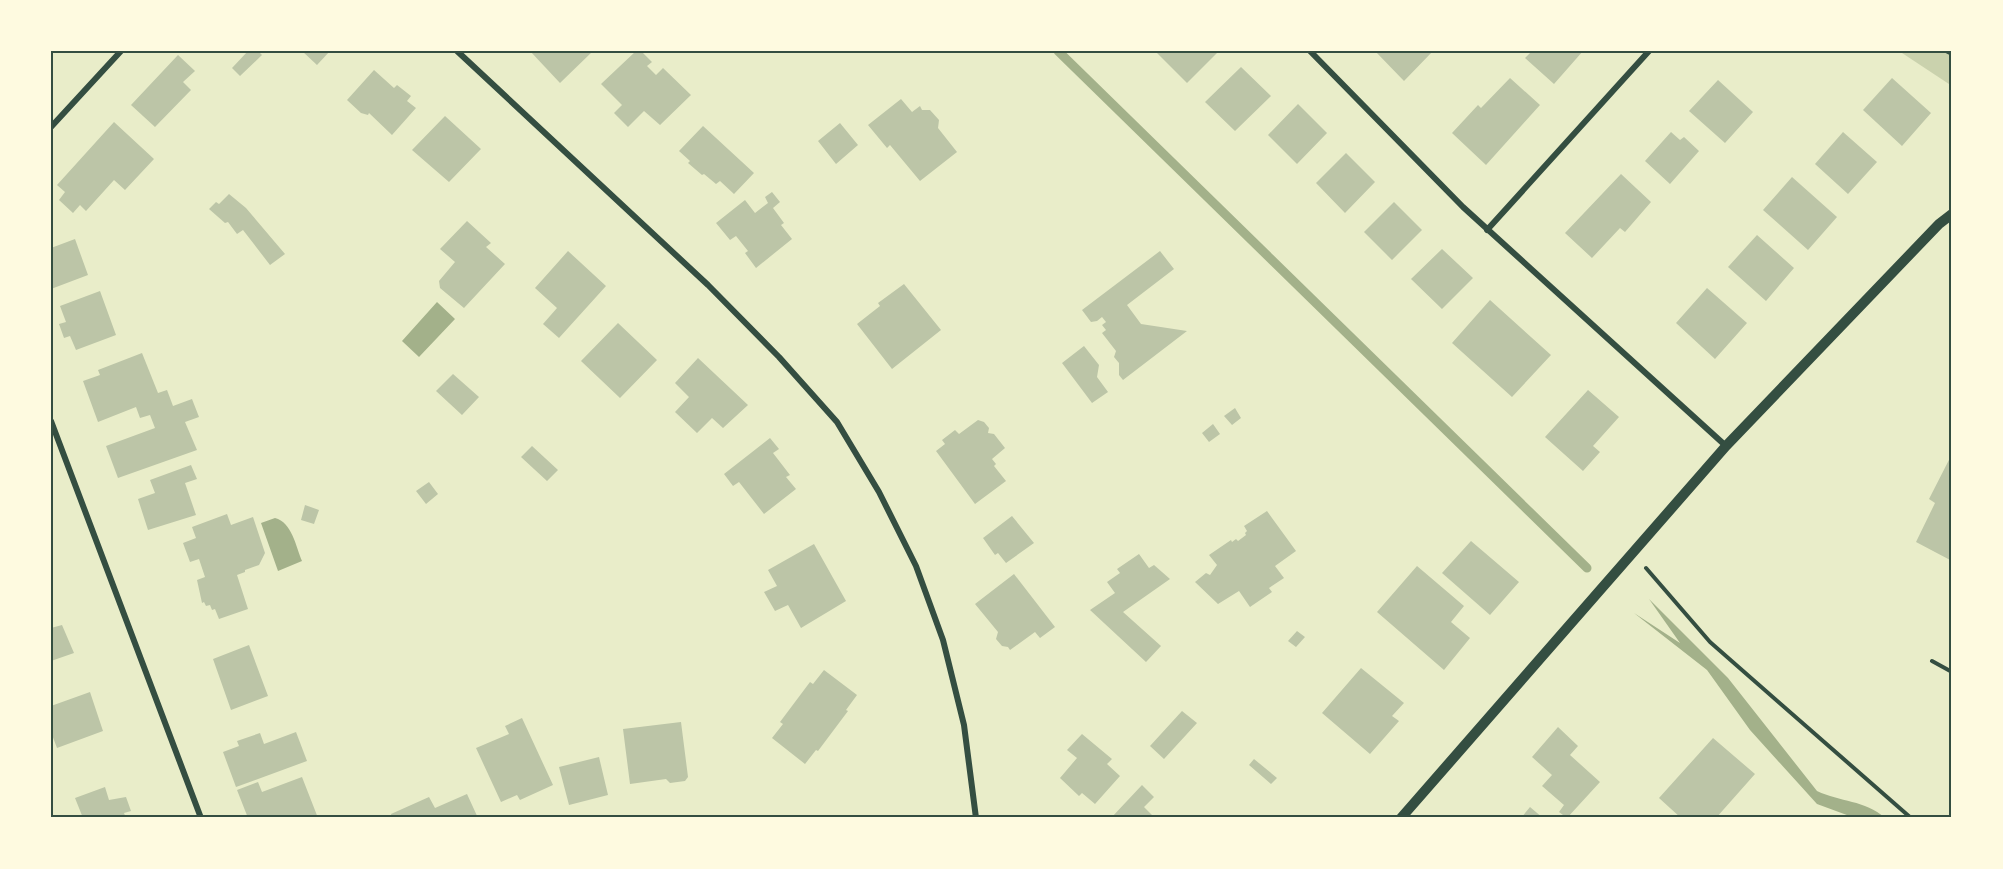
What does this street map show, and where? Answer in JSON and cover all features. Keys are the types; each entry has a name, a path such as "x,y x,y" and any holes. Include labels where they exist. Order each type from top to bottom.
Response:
{"street":[{"path":"51,127 121,51"},
{"path":"457,51 708,285 779,357 837,422 879,492 916,566 943,640 964,725 976,818"},
{"path":"1310,51 1487,230 1726,446"},
{"path":"1487,230 1649,51"},
{"path":"1401,818 1726,446 1952,214"},
{"path":"51,421 201,818"}],"path":[{"path":"1946,51 1952,54"},
{"path":"1634,552 1710,642 1911,818"},
{"path":"1932,661 1952,672"}],"shaded area":[{"path":"1899,51 1952,51 1952,86"},
{"path":"437,302 455,319 419,357 402,341"},
{"path":"275,518 286,524 302,561 278,571 261,523"},
{"path":"1649,599 1728,678 1817,791 1861,804 1885,818 1855,818 1817,804 1750,730 1707,670 1634,613 1680,643"}],"building":[{"path":"248,51 258,51 262,55 240,76 232,68"},
{"path":"302,51 330,51 317,65"},
{"path":"530,51 593,51 560,83"},
{"path":"636,51 641,51 652,62 647,66 656,75 663,68 691,95 660,125 644,111 628,127 614,113 622,105 601,84"},
{"path":"1158,51 1219,51 1187,83 1157,53"},
{"path":"1375,51 1433,51 1404,81"},
{"path":"1532,51 1583,51 1554,84 1525,58"},
{"path":"178,55 195,71 183,82 191,90 155,127 131,105"},
{"path":"1241,67 1271,96 1235,131 1205,102"},
{"path":"374,70 394,88 397,85 411,96 407,101 416,108 392,135 369,113 368,115 361,113 347,100"},
{"path":"1510,78 1540,105 1486,165 1452,133 1478,105 1481,108"},
{"path":"1892,78 1931,113 1902,146 1863,110"},
{"path":"1718,80 1753,112 1725,143 1689,111"},
{"path":"901,99 912,112 920,106 922,110 930,110 939,120 938,128 957,152 920,181 890,145 887,148 868,125"},
{"path":"1298,104 1327,133 1297,164 1268,135"},
{"path":"445,116 481,149 449,182 412,150"},
{"path":"114,122 154,159 125,190 114,180 86,211 80,205 73,213 59,200 65,192 57,185"},
{"path":"840,123 858,145 836,164 818,141"},
{"path":"703,126 754,173 734,194 720,181 716,184 704,174 702,175 688,163 690,161 679,151"},
{"path":"1671,132 1680,140 1684,137 1699,151 1670,184 1645,161"},
{"path":"1843,132 1877,162 1848,194 1815,164"},
{"path":"1346,153 1375,182 1345,213 1316,183"},
{"path":"1621,174 1651,202 1625,232 1620,228 1592,258 1565,233"},
{"path":"1792,177 1837,217 1808,250 1763,210"},
{"path":"772,192 780,202 773,208 784,223 781,225 792,239 756,268 745,253 748,251 736,236 730,240 716,223 745,200 755,213 768,203 765,197"},
{"path":"229,194 246,208 285,254 270,265 243,230 237,234 228,222 225,223 209,209 216,202 219,204"},
{"path":"1394,202 1422,230 1392,260 1364,232"},
{"path":"467,221 491,243 486,247 505,264 464,308 440,288 439,281 455,262 440,249"},
{"path":"1757,235 1794,268 1766,301 1728,267"},
{"path":"75,239 88,275 51,289 51,248"},
{"path":"1442,249 1473,278 1442,309 1411,279"},
{"path":"568,251 606,286 559,338 543,324 557,308 535,288"},
{"path":"1160,251 1174,269 1127,305 1141,324 1187,331 1123,380 1119,375 1119,363 1114,357 1116,351 1102,333 1106,330 1102,325 1106,322 1102,317 1091,322 1082,310"},
{"path":"904,284 941,330 892,369 857,324 880,306 878,303"},
{"path":"1707,288 1747,323 1715,359 1676,323"},
{"path":"100,291 116,335 76,350 70,336 64,338 59,324 66,322 60,306"},
{"path":"1490,300 1551,355 1512,397 1452,343"},
{"path":"618,323 657,360 620,398 581,361"},
{"path":"1084,346 1099,365 1097,377 1108,392 1092,403 1062,363"},
{"path":"142,353 158,393 167,390 173,406 192,399 199,417 185,422 197,450 118,478 106,446 155,428 150,415 140,418 136,407 98,422 83,381 100,375 98,370"},
{"path":"698,358 748,405 723,428 712,418 697,433 675,412 689,397 675,383"},
{"path":"453,374 479,397 462,415 436,391"},
{"path":"1588,390 1619,417 1593,446 1600,452 1583,471 1545,437"},
{"path":"1235,408 1241,418 1232,425 1224,416"},
{"path":"978,420 984,422 989,428 988,433 994,434 1005,448 992,459 996,464 994,466 1006,481 975,504 936,451 945,444 942,440 955,430 959,434"},
{"path":"1213,424 1220,434 1209,442 1202,433"},
{"path":"770,438 779,449 773,453 790,475 786,477 796,489 764,514 739,482 733,486 724,474"},
{"path":"532,446 558,470 547,481 521,457"},
{"path":"1952,454 1952,561 1916,542 1935,503 1929,499"},
{"path":"191,465 197,479 185,483 196,515 148,530 138,499 155,493 150,480"},
{"path":"429,482 438,494 426,504 416,491"},
{"path":"305,505 319,510 314,524 301,520"},
{"path":"1267,511 1296,551 1275,566 1284,578 1269,588 1272,592 1250,607 1239,591 1218,604 1195,582 1206,573 1210,575 1217,565 1209,555 1231,540 1232,542 1236,539 1238,541 1246,535 1247,531 1244,526"},
{"path":"227,514 231,525 253,517 265,553 259,565 237,575 248,609 219,619 215,609 212,610 210,605 206,606 204,602 202,603 197,580 205,577 199,559 190,562 183,543 196,538 192,527"},
{"path":"1012,516 1034,543 1006,563 998,553 995,555 983,538"},
{"path":"1471,541 1519,582 1490,615 1442,573"},
{"path":"814,544 846,601 801,628 788,605 775,611 764,592 777,586 768,570"},
{"path":"1139,554 1149,568 1154,565 1170,579 1123,612 1161,646 1146,662 1090,610 1115,593 1107,582 1120,573 1117,569"},
{"path":"1417,566 1464,606 1451,622 1470,638 1444,670 1377,612"},
{"path":"1014,574 1055,627 1040,638 1035,632 1010,650 996,639 998,632 975,604"},
{"path":"62,625 74,653 51,661 51,628"},
{"path":"1297,631 1305,637 1296,647 1288,641"},
{"path":"249,645 268,696 231,710 213,659"},
{"path":"1361,668 1404,703 1392,716 1399,721 1370,754 1322,713"},
{"path":"824,670 857,695 818,751 816,750 805,764 772,738 783,724 780,722 810,682 813,684"},
{"path":"90,692 103,731 57,748 51,732 51,706"},
{"path":"1182,711 1197,723 1164,759 1150,746"},
{"path":"522,718 553,785 520,800 517,795 501,802 476,748 509,734 505,726"},
{"path":"681,722 688,777 685,781 670,783 666,779 630,784 623,729"},
{"path":"1558,727 1578,746 1570,755 1600,782 1567,818 1559,812 1564,805 1542,786 1552,775 1532,757"},
{"path":"296,732 307,761 236,787 223,752 239,746 237,741 260,733 264,744"},
{"path":"1082,734 1112,759 1107,764 1120,776 1095,804 1082,793 1079,796 1060,778 1077,758 1067,750"},
{"path":"1713,738 1755,774 1716,818 1681,818 1659,798"},
{"path":"599,757 608,795 569,805 559,767"},
{"path":"1254,759 1277,778 1271,784 1249,765"},
{"path":"302,777 318,818 248,818 237,790 258,782 262,792"},
{"path":"1142,785 1154,797 1144,807 1155,818 1111,818"},
{"path":"105,787 109,800 126,797 131,811 124,813 126,818 83,818 75,798"},
{"path":"467,794 478,818 392,818 391,814 429,797 435,808"},
{"path":"1530,807 1543,818 1521,818"}],"waterway":[{"path":"1058,51 1587,568"}]}
